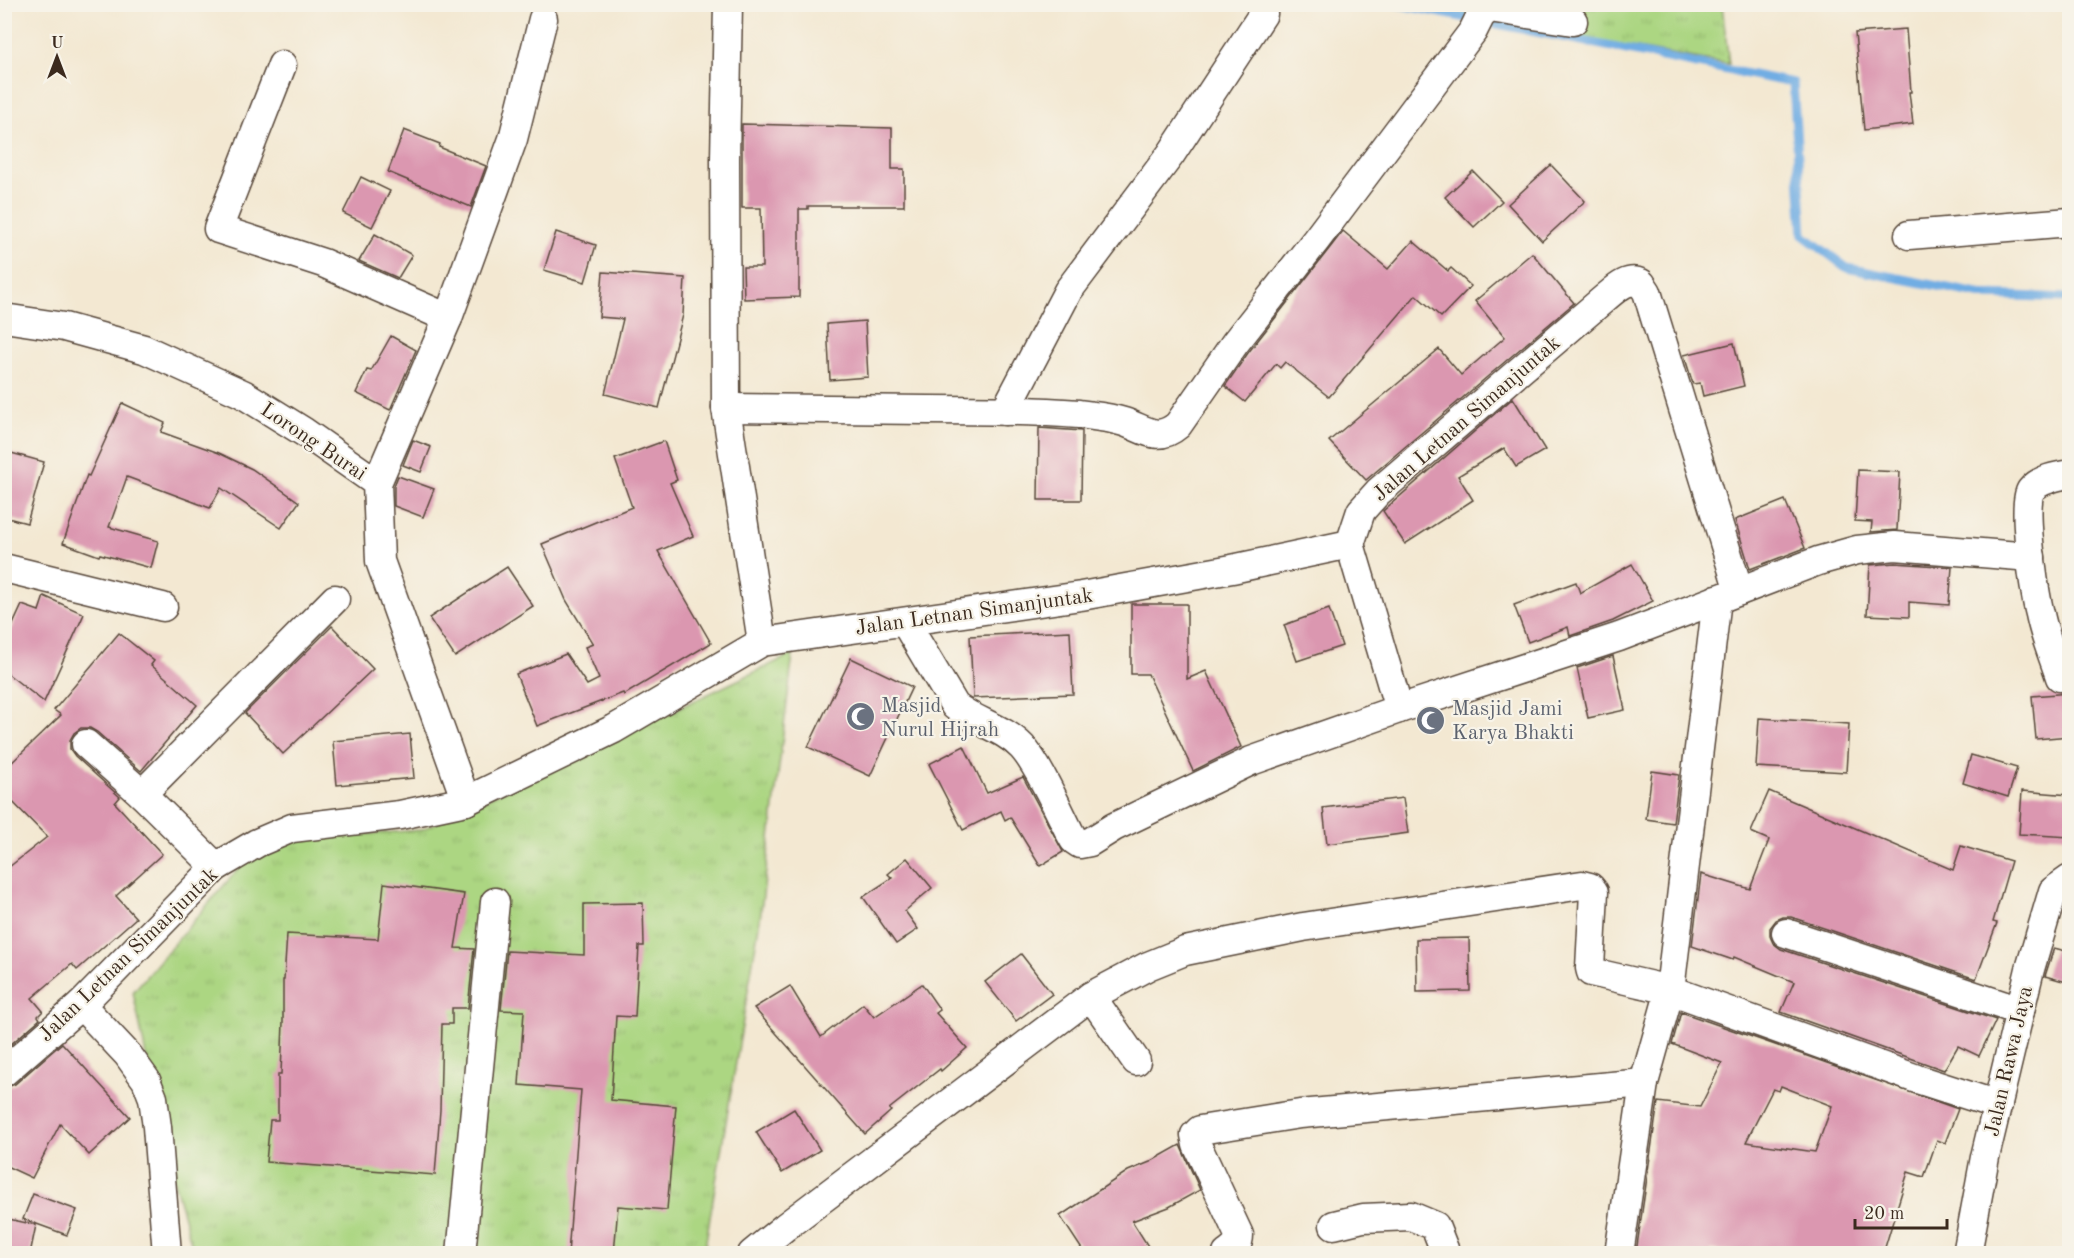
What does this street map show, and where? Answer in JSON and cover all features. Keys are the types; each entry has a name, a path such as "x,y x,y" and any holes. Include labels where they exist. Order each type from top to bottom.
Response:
{"street":[{"path":"728,4 724,159 726,408 762,642"},
{"path":"726,408 1005,411 1096,416 1123,422 1149,433 1169,433 1178,425 1235,343 1316,240 1490,8 1502,8 1573,21"},
{"path":"1005,411 1068,291 1171,153 1263,14"},
{"path":"377,483 448,318 513,139 543,19"},
{"path":"282,65 218,229 323,263 448,318"},
{"path":"1909,236 2070,222"},
{"name":"Jalan Letnan Simanjuntak","path":"4,1072 81,1005 216,867 257,843 292,828 400,815 466,801 614,729 762,642 1081,596 1232,569 1350,544 1361,511 1378,492 1605,298 1627,282 1638,281 1647,292 1651,302 1728,595"},
{"name":"Lorong Burai","path":"4,318 64,327 144,349 243,394 304,432 377,483 380,561 466,801"},
{"path":"2060,677 2040,615 2031,557 2027,501 2030,491 2039,484 2070,474"},
{"path":"1350,544 1399,709"},
{"path":"905,622 955,706 967,716 1003,733 1022,746 1074,840 1080,844 1090,842 1114,827 1251,761 1399,709 1619,637 1818,561 1857,550 1895,546 2031,557"},
{"path":"4,568 163,607"},
{"path":"1619,1254 1644,1083 1670,990 1728,595"},
{"path":"142,794 335,599"},
{"path":"86,744 142,794 216,867"},
{"name":"Jalan Rawa Jaya","path":"1967,1254 1985,1157 2030,969 2053,891 2070,879"},
{"path":"752,1254 784,1227 1091,996 1148,966 1185,951 1303,927 1582,885 1590,887 1594,892 1591,972 1670,990 1917,1079 1998,1105"},
{"path":"461,1254 495,902"},
{"path":"1786,933 2020,1011"},
{"path":"1091,996 1136,1061"},
{"path":"81,1005 128,1055 146,1080 153,1098 167,1254"},
{"path":"1227,1254 1235,1247 1239,1235 1197,1145 1194,1136 1200,1130 1300,1114 1644,1083"},
{"path":"1334,1225 1363,1218 1411,1216 1435,1226 1446,1254"}],"green space":[{"path":"1391,5 1722,5 1729,64"},
{"path":"793,654 760,919 704,1253 194,1253 165,1149 133,992 261,842 421,830"}],"building":[{"path":"1906,29 1913,124 1864,130 1855,33"},
{"path":"742,124 892,128 892,169 904,169 904,206 808,206 808,209 799,209 799,297 744,299 743,267 762,267 761,208 742,208"},
{"path":"404,130 486,166 471,207 388,172"},
{"path":"1551,165 1585,201 1542,241 1508,204"},
{"path":"1473,171 1502,201 1474,227 1445,197"},
{"path":"361,177 390,191 372,227 343,213"},
{"path":"1343,231 1388,269 1413,241 1448,271 1451,268 1471,286 1441,317 1416,295 1329,397 1285,362 1280,368 1276,364 1245,402 1225,386"},
{"path":"556,232 596,245 585,282 544,270"},
{"path":"375,234 412,255 398,278 359,261"},
{"path":"1532,253 1574,303 1366,480 1329,441 1439,349 1461,375 1505,337 1475,301"},
{"path":"603,272 685,278 683,315 659,408 605,394 623,319 599,317"},
{"path":"865,321 868,377 830,380 827,324"},
{"path":"391,336 416,350 390,410 356,393 367,370 371,371"},
{"path":"1734,343 1744,386 1703,396 1700,383 1693,384 1684,355"},
{"path":"1513,398 1545,450 1516,467 1504,448 1458,476 1473,500 1405,544 1383,511"},
{"path":"122,403 165,423 161,432 219,453 252,469 299,502 281,528 221,488 210,508 127,477 109,527 158,541 151,568 100,554 99,556 63,543 87,475 89,476"},
{"path":"1039,428 1082,431 1081,500 1038,500"},
{"path":"413,440 431,447 421,472 403,465"},
{"path":"664,441 677,480 670,483 693,536 658,551 711,643 624,695 623,693 537,726 516,674 566,654 587,685 599,679 585,647 593,644 566,600 542,544 632,507 615,459"},
{"path":"4,451 44,462 27,523 4,517"},
{"path":"1858,470 1900,472 1897,530 1871,532 1872,522 1855,521"},
{"path":"398,476 434,489 423,517 394,506 394,486"},
{"path":"1785,500 1805,548 1750,569 1735,520"},
{"path":"1895,563 1952,567 1949,605 1909,602 1909,617 1867,615 1870,565"},
{"path":"1632,564 1653,601 1613,621 1570,636 1568,627 1528,642 1514,605 1576,582 1580,593"},
{"path":"507,567 533,606 455,657 429,618"},
{"path":"44,596 84,614 44,702 4,671 4,644 22,605 39,611"},
{"path":"1131,604 1187,604 1187,679 1206,671 1241,747 1193,771 1148,674 1131,674"},
{"path":"1329,609 1342,646 1297,661 1284,625"},
{"path":"332,626 373,669 283,754 245,713"},
{"path":"1070,631 1073,694 973,698 970,636"},
{"path":"119,633 154,661 151,665 197,705 141,771 90,728 81,728 74,733 70,740 70,749 120,797 115,803 162,854 116,896 136,918 77,970 72,964 32,998 43,1011 38,1016 40,1019 4,1050 4,871 47,837 4,793 4,770 61,715 54,710"},
{"path":"1613,656 1625,710 1588,718 1577,668"},
{"name":"Masjid Nurul Hijrah","path":"851,658 912,687 870,776 808,747"},
{"path":"2070,693 2070,736 2036,739 2032,696"},
{"path":"1759,718 1849,724 1846,772 1756,767"},
{"path":"410,734 414,778 337,785 333,741"},
{"path":"964,746 987,793 1023,777 1063,852 1040,866 1010,817 1005,820 1001,811 963,830 929,764"},
{"path":"1971,755 2017,768 2008,797 1963,783"},
{"path":"1652,771 1679,775 1673,823 1646,819"},
{"path":"1769,791 1953,870 1961,846 2011,861 1993,922 1997,923 1976,979 1791,917 1776,920 1770,928 1773,943 1781,949 1996,1020 1979,1056 1958,1046 1944,1070 1781,1012 1794,982 1734,957 1733,960 1692,946 1701,874 1750,889 1769,840 1751,832"},
{"path":"2022,791 2070,795 2070,837 2019,834"},
{"path":"1403,798 1408,833 1327,844 1323,808"},
{"path":"907,858 932,888 905,911 918,929 896,944 863,897 892,878 888,874"},
{"path":"384,883 464,894 455,948 474,949 468,1008 452,1008 452,1024 442,1024 440,1110 435,1175 266,1162 270,1120 278,1120 278,1074 281,1074 283,980 287,934 378,939"},
{"path":"643,903 644,946 639,946 635,1017 616,1016 611,1100 676,1106 667,1210 618,1206 614,1254 568,1254 581,1090 519,1085 524,1011 501,1010 507,951 584,955 584,904"},
{"path":"1469,938 1470,991 1417,992 1416,939"},
{"path":"2054,948 2070,952 2070,983 2045,976"},
{"path":"1021,954 1052,994 1016,1021 985,982"},
{"path":"922,984 940,1010 936,1013 967,1048 941,1071 940,1069 889,1109 891,1111 865,1134 754,1008 790,986 821,1037 863,1004 874,1017"},
{"path":"1681,1012 1958,1109 1945,1143 1937,1140 1924,1177 1908,1172 1883,1254 1710,1250 1710,1253 1636,1253 1658,1102 1700,1107 1722,1063 1672,1044","holes":["1781,1086 1832,1106 1815,1152 1746,1142 1773,1089 1779,1091"]},
{"path":"62,1043 130,1117 89,1155 60,1124 32,1178 4,1165 4,1088 15,1084"},
{"path":"794,1109 820,1150 782,1173 756,1132"},
{"path":"1180,1145 1200,1190 1169,1207 1132,1221 1153,1254 1085,1254 1060,1216 1128,1171"},
{"path":"33,1194 77,1210 67,1235 23,1219"},
{"path":"4,1218 36,1225 30,1254 4,1254"}],"waterway":[{"path":"1396,4 1793,83 1803,235 1847,268 1983,295 2070,298"}],"place":[{"name":"Masjid Nurul Hijrah","path":"860,717"},
{"name":"Masjid Jami Karya Bhakti","path":"1431,720"}]}
